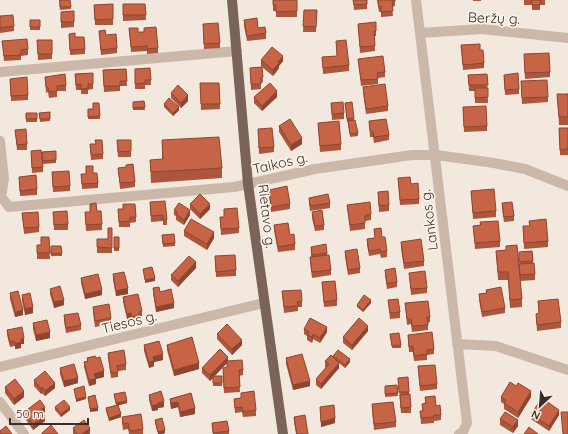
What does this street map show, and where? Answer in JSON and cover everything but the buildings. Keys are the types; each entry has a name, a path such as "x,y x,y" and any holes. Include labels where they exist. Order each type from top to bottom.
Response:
{"main road":[{"name":"Rietavo g.","path":"232,0 248,184 283,434"}],"street":[{"name":"Lankos g.","path":"416,0 436,155 467,423 463,432 459,434"},
{"name":"Beržų g.","path":"420,33 482,29 542,34 568,38"},
{"path":"0,72 237,51"},
{"path":"0,141 4,179 1,196"},
{"name":"Taikos g.","path":"1,196 9,207 248,184 315,169 412,155 436,155 494,163 525,170 568,186"},
{"name":"Tiesos g.","path":"0,367 264,303"},
{"path":"457,344 496,346 568,370"},
{"path":"0,402 24,434"}]}
